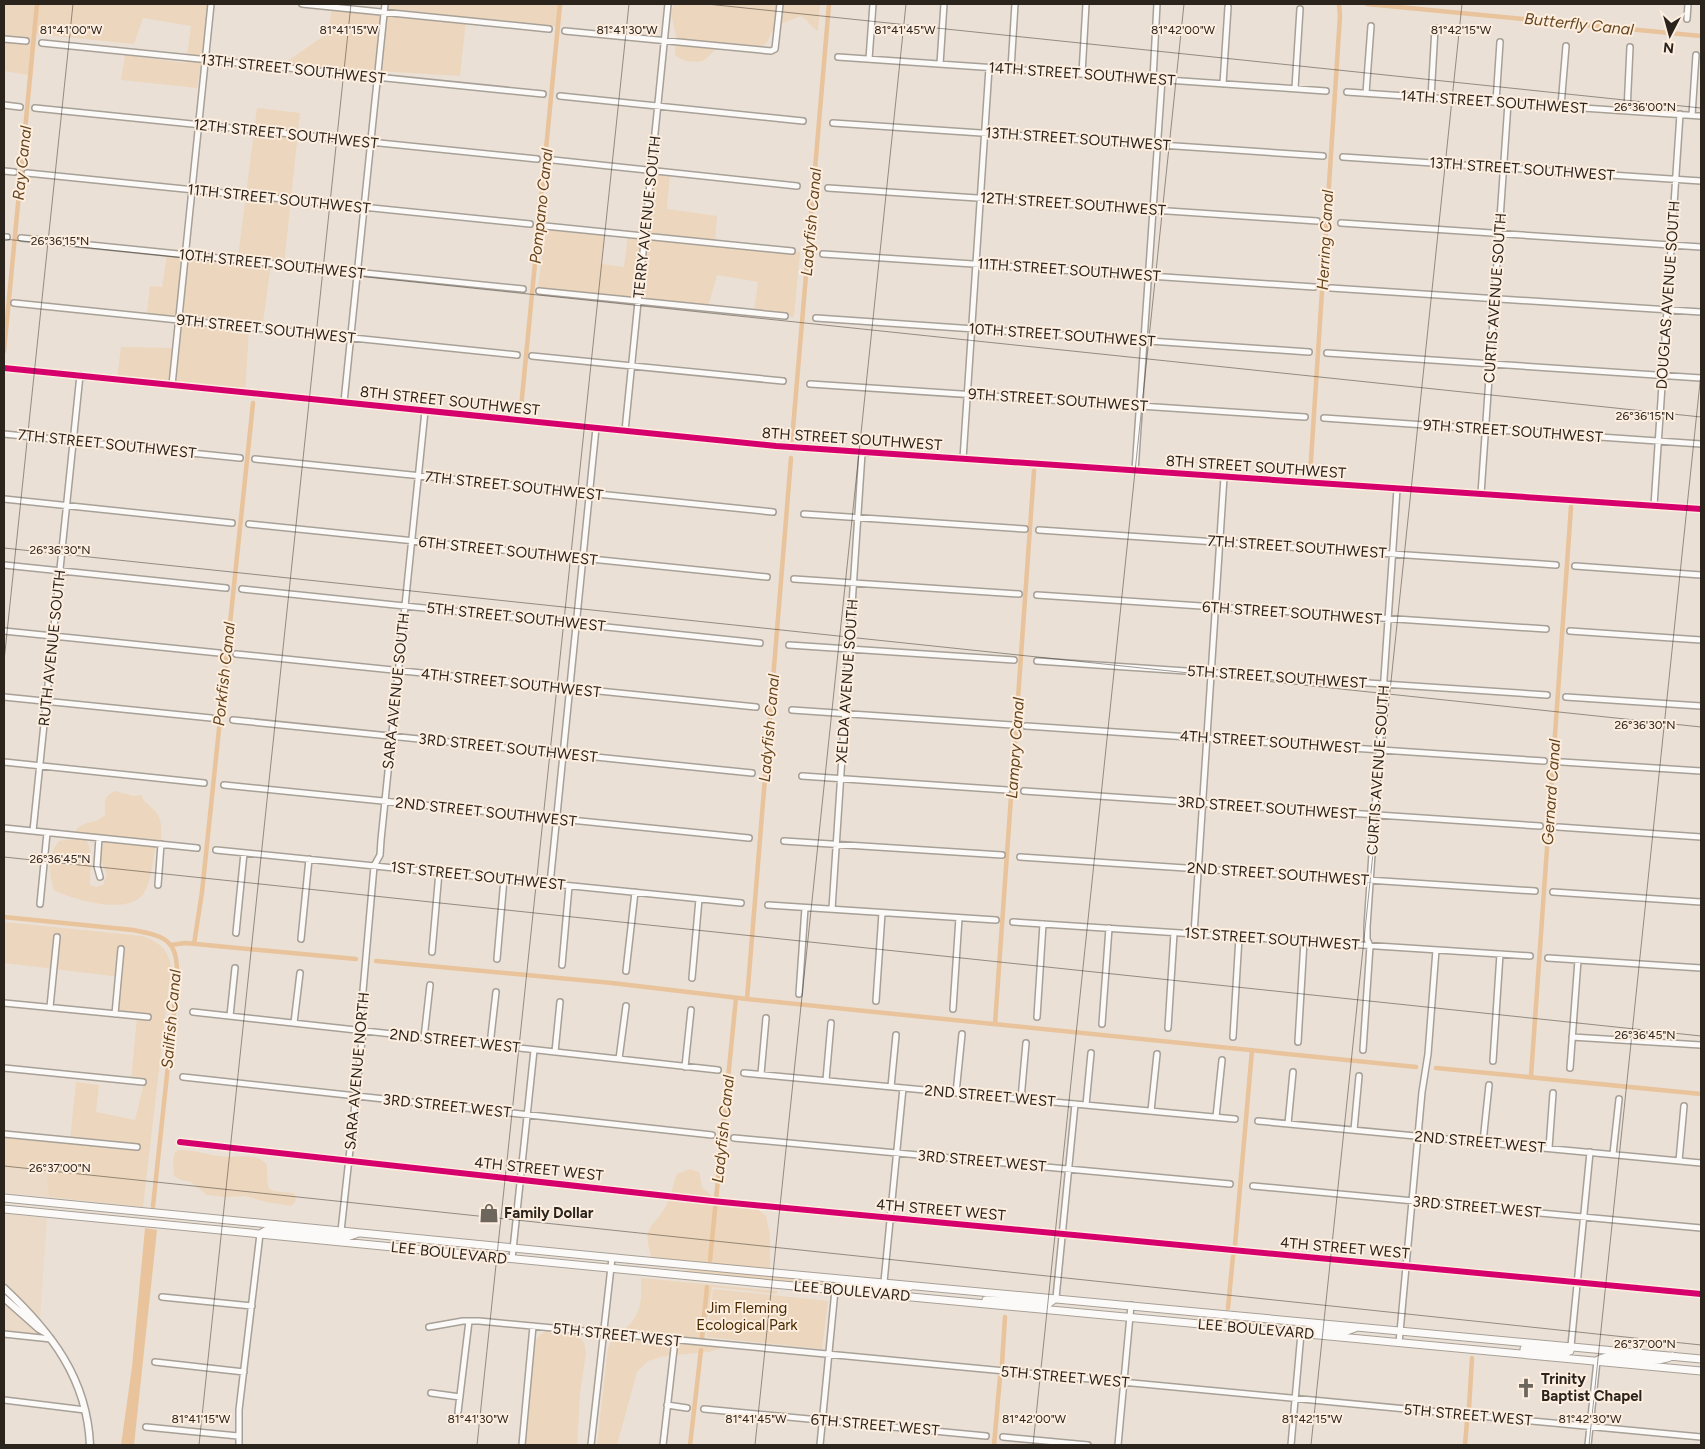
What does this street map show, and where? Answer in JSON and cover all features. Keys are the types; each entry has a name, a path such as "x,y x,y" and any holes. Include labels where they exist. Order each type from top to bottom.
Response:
{"main road":[{"name":"LEE BOULEVARD","path":"4,1198 612,1258 1701,1358"},
{"name":"LEE BOULEVARD","path":"4,1209 835,1290 1701,1371"},
{"path":"260,1234 267,1230 347,1237 359,1233"},
{"path":"835,1290 843,1285 900,1291 913,1285"},
{"path":"982,1303 987,1299 1048,1304 1056,1298"},
{"path":"1301,1333 1310,1329 1344,1332 1358,1327"},
{"path":"1497,1352 1505,1348 1564,1353 1570,1351 1572,1346"},
{"path":"1597,1361 1608,1356 1663,1361 1673,1356"}],"street":[{"path":"172,385 211,4"},
{"path":"302,4 550,29"},
{"path":"344,402 385,4"},
{"name":"TERRY AVENUE SOUTH","path":"625,431 668,4"},
{"path":"565,31 770,51 775,49 780,4"},
{"path":"869,59 872,4"},
{"path":"940,64 944,4"},
{"path":"1011,69 1015,4"},
{"path":"1082,74 1086,4"},
{"path":"1153,79 1158,4"},
{"path":"1687,19 1688,4"},
{"path":"1223,84 1228,7"},
{"path":"1294,88 1300,10"},
{"path":"1366,93 1371,26"},
{"path":"1430,98 1435,28"},
{"path":"4,39 26,41"},
{"path":"1496,102 1500,42"},
{"name":"13TH STREET SOUTHWEST","path":"42,43 543,94"},
{"path":"1562,106 1566,46"},
{"path":"1627,111 1630,47"},
{"path":"1692,115 1696,55"},
{"name":"14TH STREET SOUTHWEST","path":"838,57 1326,91"},
{"path":"963,459 989,68"},
{"path":"1135,471 1162,79"},
{"name":"14TH STREET SOUTHWEST","path":"1348,92 1701,116"},
{"path":"560,96 803,121"},
{"name":"CURTIS AVENUE SOUTH","path":"1481,494 1508,103"},
{"path":"4,105 20,107"},
{"name":"12TH STREET SOUTHWEST","path":"35,108 537,159"},
{"name":"DOUGLAS AVENUE SOUTH","path":"1654,506 1680,114"},
{"name":"13TH STREET SOUTHWEST","path":"833,123 1323,156"},
{"name":"13TH STREET SOUTHWEST","path":"1343,157 1701,181"},
{"path":"553,160 797,186"},
{"path":"4,171 14,172"},
{"name":"11TH STREET SOUTHWEST","path":"28,173 530,224"},
{"name":"12TH STREET SOUTHWEST","path":"828,188 1317,221"},
{"path":"1341,222 1701,247"},
{"path":"545,226 792,251"},
{"name":"10TH STREET SOUTHWEST","path":"21,238 523,289"},
{"name":"11TH STREET SOUTHWEST","path":"823,254 1314,287"},
{"path":"1331,288 1701,312"},
{"path":"539,291 785,316"},
{"name":"9TH STREET SOUTHWEST","path":"14,303 517,355"},
{"name":"10TH STREET SOUTHWEST","path":"816,318 1309,352"},
{"path":"1327,353 1701,378"},
{"path":"532,356 782,381"},
{"name":"8TH STREET SOUTHWEST","path":"4,368 776,446 1701,509"},
{"name":"RUTH AVENUE SOUTH","path":"33,831 80,376"},
{"name":"9TH STREET SOUTHWEST","path":"810,384 1305,417"},
{"name":"SARA AVENUE SOUTH","path":"366,971 374,866 380,855 424,411"},
{"name":"9TH STREET SOUTHWEST","path":"1324,418 1701,444"},
{"path":"550,884 596,428"},
{"name":"7TH STREET SOUTHWEST","path":"4,434 240,458"},
{"name":"XELDA AVENUE SOUTH","path":"832,909 862,453"},
{"name":"7TH STREET SOUTHWEST","path":"254,459 773,512"},
{"path":"1194,934 1224,477"},
{"name":"CURTIS AVENUE SOUTH","path":"1363,1050 1370,946 1367,940 1370,880 1397,489"},
{"path":"4,499 232,523"},
{"path":"804,514 1024,529"},
{"name":"6TH STREET SOUTHWEST","path":"249,524 767,577"},
{"name":"7TH STREET SOUTHWEST","path":"1039,530 1556,564"},
{"path":"4,565 226,588"},
{"path":"1575,566 1701,575"},
{"path":"794,579 1019,594"},
{"name":"5TH STREET SOUTHWEST","path":"242,589 760,642"},
{"name":"6TH STREET SOUTHWEST","path":"1037,596 1546,629"},
{"path":"4,631 219,653"},
{"path":"1570,631 1701,640"},
{"path":"789,644 1014,660"},
{"name":"4TH STREET SOUTHWEST","path":"236,654 756,707"},
{"name":"5TH STREET SOUTHWEST","path":"1037,661 1546,695"},
{"path":"4,697 211,718"},
{"path":"1566,697 1701,706"},
{"path":"792,710 1012,725"},
{"name":"3RD STREET SOUTHWEST","path":"233,720 752,773"},
{"name":"4TH STREET SOUTHWEST","path":"1026,726 1544,761"},
{"path":"4,762 204,783"},
{"path":"1562,762 1701,771"},
{"path":"802,776 1007,790"},
{"name":"2ND STREET SOUTHWEST","path":"224,785 749,838"},
{"name":"3RD STREET SOUTHWEST","path":"1024,791 1540,826"},
{"path":"1558,827 1701,837"},
{"path":"4,828 197,848"},
{"path":"40,904 48,832"},
{"path":"99,838 97,866 100,876"},
{"path":"784,840 1002,856"},
{"path":"158,885 161,844"},
{"name":"1ST STREET SOUTHWEST","path":"216,850 741,903"},
{"path":"236,933 244,853"},
{"name":"2ND STREET SOUTHWEST","path":"1020,857 1535,891"},
{"path":"301,939 309,859"},
{"path":"432,952 440,872"},
{"path":"497,959 504,879"},
{"path":"562,965 570,886"},
{"path":"626,971 635,892"},
{"path":"1553,892 1701,902"},
{"path":"692,978 700,899"},
{"path":"768,906 996,920"},
{"path":"799,994 805,908"},
{"path":"876,1002 882,913"},
{"path":"953,1009 959,918"},
{"name":"1ST STREET SOUTHWEST","path":"1013,922 1530,956"},
{"path":"1037,1017 1043,924"},
{"path":"1102,1024 1109,928"},
{"path":"1168,1028 1174,932"},
{"path":"50,1007 57,937"},
{"path":"1233,1037 1239,937"},
{"path":"1298,1042 1304,942"},
{"path":"115,1014 121,949"},
{"path":"1399,1343 1436,950"},
{"path":"1493,1061 1500,954"},
{"path":"1548,958 1701,968"},
{"path":"1570,1068 1578,960"},
{"path":"230,1016 234,968"},
{"name":"SARA AVENUE NORTH","path":"341,1231 363,1031 360,1025 366,971"},
{"path":"294,1023 300,973"},
{"path":"424,1038 430,985"},
{"path":"490,1045 496,992"},
{"path":"555,1052 560,1002"},
{"path":"4,1003 148,1017"},
{"path":"619,1059 626,1006"},
{"path":"685,1067 691,1010"},
{"name":"2ND STREET WEST","path":"193,1012 718,1070"},
{"path":"761,1074 766,1018"},
{"path":"826,1080 831,1023"},
{"path":"956,1093 962,1034"},
{"path":"891,1087 896,1035"},
{"path":"1572,1037 1701,1045"},
{"path":"1021,1099 1026,1043"},
{"path":"512,1259 534,1050"},
{"path":"1086,1105 1091,1053"},
{"path":"1152,1111 1157,1054"},
{"path":"1216,1117 1222,1060"},
{"path":"4,1068 143,1082"},
{"path":"1288,1124 1293,1072"},
{"name":"2ND STREET WEST","path":"744,1073 1236,1119"},
{"path":"1354,1130 1358,1076"},
{"name":"3RD STREET WEST","path":"183,1077 712,1136"},
{"path":"1483,1142 1489,1085"},
{"path":"884,1282 903,1088"},
{"path":"1548,1148 1553,1093"},
{"path":"1614,1154 1619,1099"},
{"path":"1056,1298 1075,1104"},
{"path":"1678,1161 1684,1106"},
{"name":"2ND STREET WEST","path":"1258,1121 1701,1163"},
{"path":"4,1134 137,1148"},
{"name":"3RD STREET WEST","path":"734,1138 1230,1184"},
{"name":"4TH STREET WEST","path":"180,1142 721,1202 1701,1294"},
{"path":"1572,1346 1590,1152"},
{"name":"3RD STREET WEST","path":"1253,1186 1701,1228"},
{"path":"239,1445 238,1436 244,1372 260,1234"},
{"path":"591,1445 612,1258"},
{"path":"4,1288 28,1310 49,1336 73,1374 85,1410 90,1445"},
{"path":"820,1445 835,1290"},
{"path":"4,1293 21,1308 28,1310"},
{"path":"4,1298 49,1336"},
{"path":"162,1298 252,1306"},
{"path":"1118,1445 1131,1305"},
{"path":"458,1412 469,1321"},
{"name":"5TH STREET WEST","path":"429,1327 469,1321 533,1326 1701,1437"},
{"path":"522,1445 533,1326"},
{"path":"1291,1445 1301,1333"},
{"path":"4,1334 49,1336"},
{"path":"663,1445 674,1340"},
{"path":"1588,1445 1597,1361"},
{"path":"155,1362 244,1372"},
{"path":"431,1393 460,1396"},
{"path":"4,1400 85,1410"},
{"path":"667,1405 687,1408"},
{"name":"6TH STREET WEST","path":"704,1409 986,1436"},
{"path":"146,1427 238,1436"},
{"path":"1003,1437 1088,1445"}],"shaded area":[{"path":"4,1167 46,1171 49,1197 4,1193"},
{"path":"4,1214 47,1218 40,1320 4,1284"},
{"path":"145,1228 157,1230 134,1445 121,1445 132,1367"},
{"path":"4,1302 45,1336 46,1337 4,1332"}],"green space":[{"path":"4,4 211,4 197,88 121,80 125,55 186,63 191,26 143,18 134,44 35,34 28,75 4,71"},
{"path":"382,4 562,4 560,27 466,20 460,76 282,65 328,33 332,8 381,13"},
{"path":"674,4 820,4 818,31 800,16 773,30 765,45 757,48 723,46 717,48 704,60 697,62 689,61 675,55 676,35 671,14"},
{"path":"257,108 300,113 284,265 271,264 262,329 249,328 245,393 117,378 121,347 175,348 178,319 147,313 150,286 162,287 167,256 237,265"},
{"path":"651,169 670,173 667,209 717,216 715,242 800,252 794,317 754,312 758,282 717,275 707,310 538,287 547,224 605,231 601,264 624,267 628,235 644,237"},
{"path":"115,791 133,796 141,795 160,819 161,841 157,841 155,847 151,874 144,893 137,900 126,904 114,905 74,898 54,890 50,871 52,852 59,841 73,839 86,840 89,845 91,856 90,885 96,887 103,885 107,875 100,858 103,844 100,835 77,832 76,830 105,815 106,798"},
{"path":"4,922 142,936 153,940 161,946 170,960 171,966 143,1207 49,1197 46,1171 4,1167 4,1134 70,1140 76,1082 99,1085 96,1112 135,1120 144,1083 131,1081 137,1017 112,1011 121,977 4,963"},
{"path":"179,1150 224,1157 244,1156 257,1158 267,1165 268,1186 270,1189 278,1192 294,1193 295,1202 291,1206 266,1202 246,1196 226,1197 207,1195 191,1182 174,1176 173,1161 175,1152"},
{"path":"690,1169 699,1172 702,1187 717,1201 729,1207 757,1209 766,1216 770,1235 770,1269 652,1258 648,1241 649,1230 667,1204 677,1174"},
{"path":"693,1269 839,1284 835,1286 684,1271"},
{"path":"641,1278 777,1291 777,1294 712,1287 705,1338 707,1340 731,1342 709,1352 664,1356 648,1361 637,1372 617,1445 597,1445 608,1348 613,1338 635,1318 641,1295"},
{"name":"Jim Fleming Ecological Park","path":"713,1289 828,1301 822,1349 707,1337"},
{"path":"550,1330 565,1331 576,1335 584,1342 586,1353 580,1394 577,1445 524,1445 533,1347 539,1336"}],"waterway":[{"name":"Ray Canal","path":"4,351 37,4"},
{"name":"Pompano Canal","path":"521,408 560,4"},
{"name":"Ladyfish Canal","path":"792,440 829,4"},
{"name":"Herring Canal","path":"1310,475 1340,16 1339,4"},
{"name":"Butterfly Canal","path":"1367,4 1701,36"},
{"name":"Porkfish Canal","path":"194,944 202,892 253,403"},
{"name":"Ladyfish Canal","path":"747,999 791,458"},
{"name":"Lampry Canal","path":"995,1024 1034,471"},
{"name":"Gernard Canal","path":"1531,1076 1571,507"},
{"name":"Sailfish Canal","path":"4,917 133,930 156,935 169,944 173,950 176,958 177,981 153,1206"},
{"path":"171,945 185,943 356,959"},
{"path":"376,961 612,983 747,999 1416,1067"},
{"name":"Ladyfish Canal","path":"710,1260 736,998"},
{"path":"1235,1245 1252,1050"},
{"path":"1436,1068 1701,1094"},
{"path":"1228,1308 1233,1256"},
{"name":"Ladyfish Canal","path":"702,1337 707,1287"},
{"path":"1002,1364 1005,1317"},
{"name":"Ladyfish Canal","path":"690,1445 701,1350"},
{"path":"1469,1408 1472,1358"},
{"path":"994,1445 1000,1377"},
{"path":"1465,1445 1467,1421"}],"cycle path":[{"path":"4,368 776,446 1701,509"},
{"path":"180,1142 712,1201 1701,1294"}],"place":[{"name":"Family Dollar","path":"489,1213"},
{"name":"Trinity Baptist Chapel","path":"1526,1388"}]}
